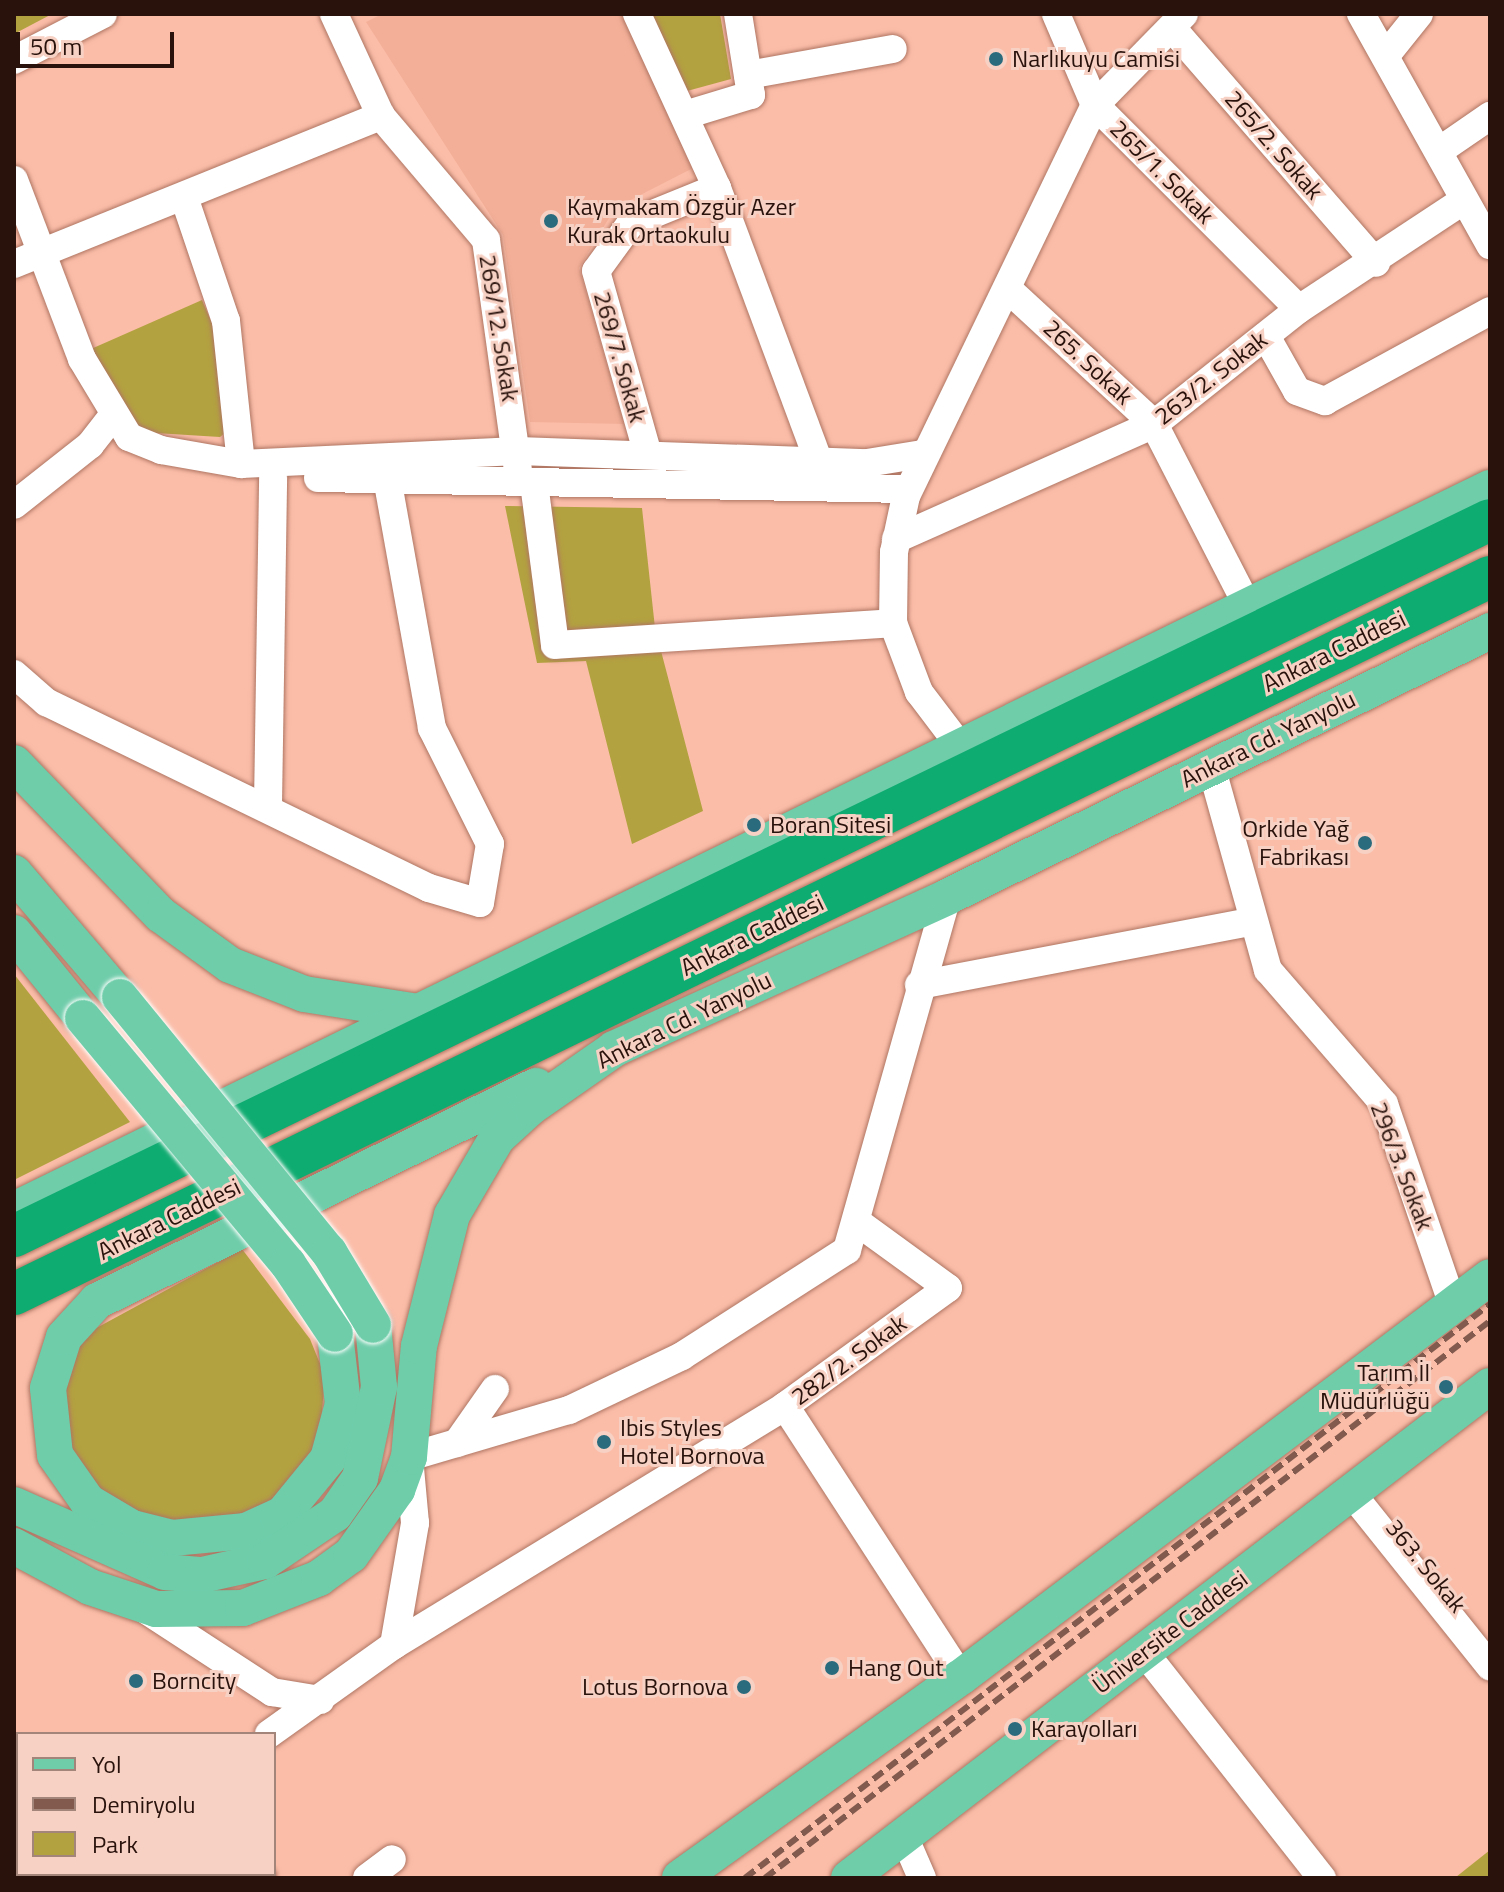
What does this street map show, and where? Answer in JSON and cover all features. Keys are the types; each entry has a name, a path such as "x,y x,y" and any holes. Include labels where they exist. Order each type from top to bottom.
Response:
{"highway":[{"path":"14,1236 1490,520"},
{"name":"Ankara Caddesi","path":"14,1294 1490,577"}],"main road":[{"path":"14,1210 963,750 1490,488"},
{"name":"Ankara Cd. Yanyolu","path":"14,1546 133,1601 202,1613 282,1596 319,1578 351,1555 375,1523 409,1457 419,1346 452,1215 497,1138 614,1049 947,897 1490,631"},
{"path":"14,763 161,915 230,965 304,994 419,1012"},
{"path":"14,873 329,1252 373,1325 379,1387 360,1478 335,1514 265,1561 202,1575 165,1572 14,1505"},
{"path":"14,933 83,1018 288,1264 335,1334 343,1404 328,1459 283,1514 246,1531 172,1538 132,1528 88,1502 55,1455 48,1388 64,1337 97,1301 614,1049"},
{"path":"680,1878 961,1677 1490,1277"},
{"name":"Üniversite Caddesi","path":"849,1878 1490,1386"}],"street":[{"path":"14,60 103,14"},
{"path":"637,14 717,188 818,460"},
{"path":"685,115 751,95 738,14"},
{"name":"265/1. Sokak","path":"1056,14 1095,105 1299,309"},
{"path":"1361,14 1387,54 1463,201 1490,245"},
{"path":"1387,54 1419,14"},
{"name":"269/12. Sokak","path":"344,17 381,116 486,240 518,451 555,645 893,623"},
{"path":"963,750 919,692 893,623 896,539 908,489 922,454 1009,290 1095,105 1178,21"},
{"name":"265/2. Sokak","path":"1178,21 1376,263"},
{"path":"748,75 893,49"},
{"path":"25,259 185,200 381,116"},
{"path":"1439,151 1490,116"},
{"path":"14,180 25,259 113,416 129,437 161,450 241,464 518,451 647,451 867,463 922,454"},
{"name":"269/7. Sokak","path":"647,451 596,271 631,223 717,188"},
{"path":"185,200 226,321 241,464"},
{"name":"263/2. Sokak","path":"896,539 1154,424 1299,309 1376,263 1463,201"},
{"name":"265. Sokak","path":"1009,290 1154,424 1249,609"},
{"path":"1266,336 1297,391 1325,401 1490,311"},
{"path":"14,505 90,445 113,416"},
{"path":"241,464 273,478 908,489"},
{"path":"268,804 273,478"},
{"path":"14,674 46,702 268,804 429,888 480,903 490,844 432,728 387,478"},
{"name":"296/3. Sokak","path":"1211,766 1268,970 1384,1104 1453,1306"},
{"path":"394,1645 415,1523 409,1457 569,1410 682,1356 847,1250 860,1224 919,985 947,897"},
{"path":"919,985 1253,921"},
{"name":"282/2. Sokak","path":"272,1732 394,1645 785,1406 948,1288 860,1224"},
{"path":"457,1443 495,1389"},
{"path":"785,1406 961,1677"},
{"path":"1357,1490 1490,1666"},
{"name":"363. Sokak","path":"1357,1490 1490,1646"},
{"path":"133,1601 272,1692 320,1700"},
{"path":"1144,1652 1322,1878"},
{"path":"903,1834 922,1878"},
{"path":"367,1878 392,1859"}],"shaded area":[{"name":"Kaymakam Özgür Azer Kurak Ortaokulu","path":"382,14 621,14 693,168 615,208 579,268 624,424 530,422 503,235 366,22"}],"green space":[{"path":"14,14 52,14 14,34"},
{"path":"650,14 720,14 731,79 687,91"},
{"path":"202,300 217,335 230,429 220,437 139,432 91,349"},
{"path":"505,506 642,508 655,628 703,811 632,844 586,661 537,663"},
{"path":"14,974 130,1122 14,1180"},
{"path":"242,1249 310,1339 325,1376 319,1448 287,1498 253,1518 163,1527 82,1480 60,1409 69,1360 89,1332"},
{"path":"1490,1850 1490,1878 1456,1878 1456,1877"}],"railway":[{"path":"745,1878 1490,1304"},
{"path":"765,1878 1490,1321"}],"place":[{"name":"Narlıkuyu Camisi","path":"996,59"},
{"name":"Kaymakam Özgür Azer Kurak Ortaokulu","path":"551,221"},
{"name":"Boran Sitesi","path":"754,825"},
{"name":"Orkide Yağ Fabrikası","path":"1365,843"},
{"name":"Tarım İl Müdürlüğü","path":"1446,1387"},
{"name":"Ibis Styles Hotel Bornova","path":"604,1442"},
{"name":"Hang Out","path":"832,1668"},
{"name":"Borncity","path":"136,1681"},
{"name":"Lotus Bornova","path":"744,1687"},
{"name":"Karayolları","path":"1015,1729"}]}
